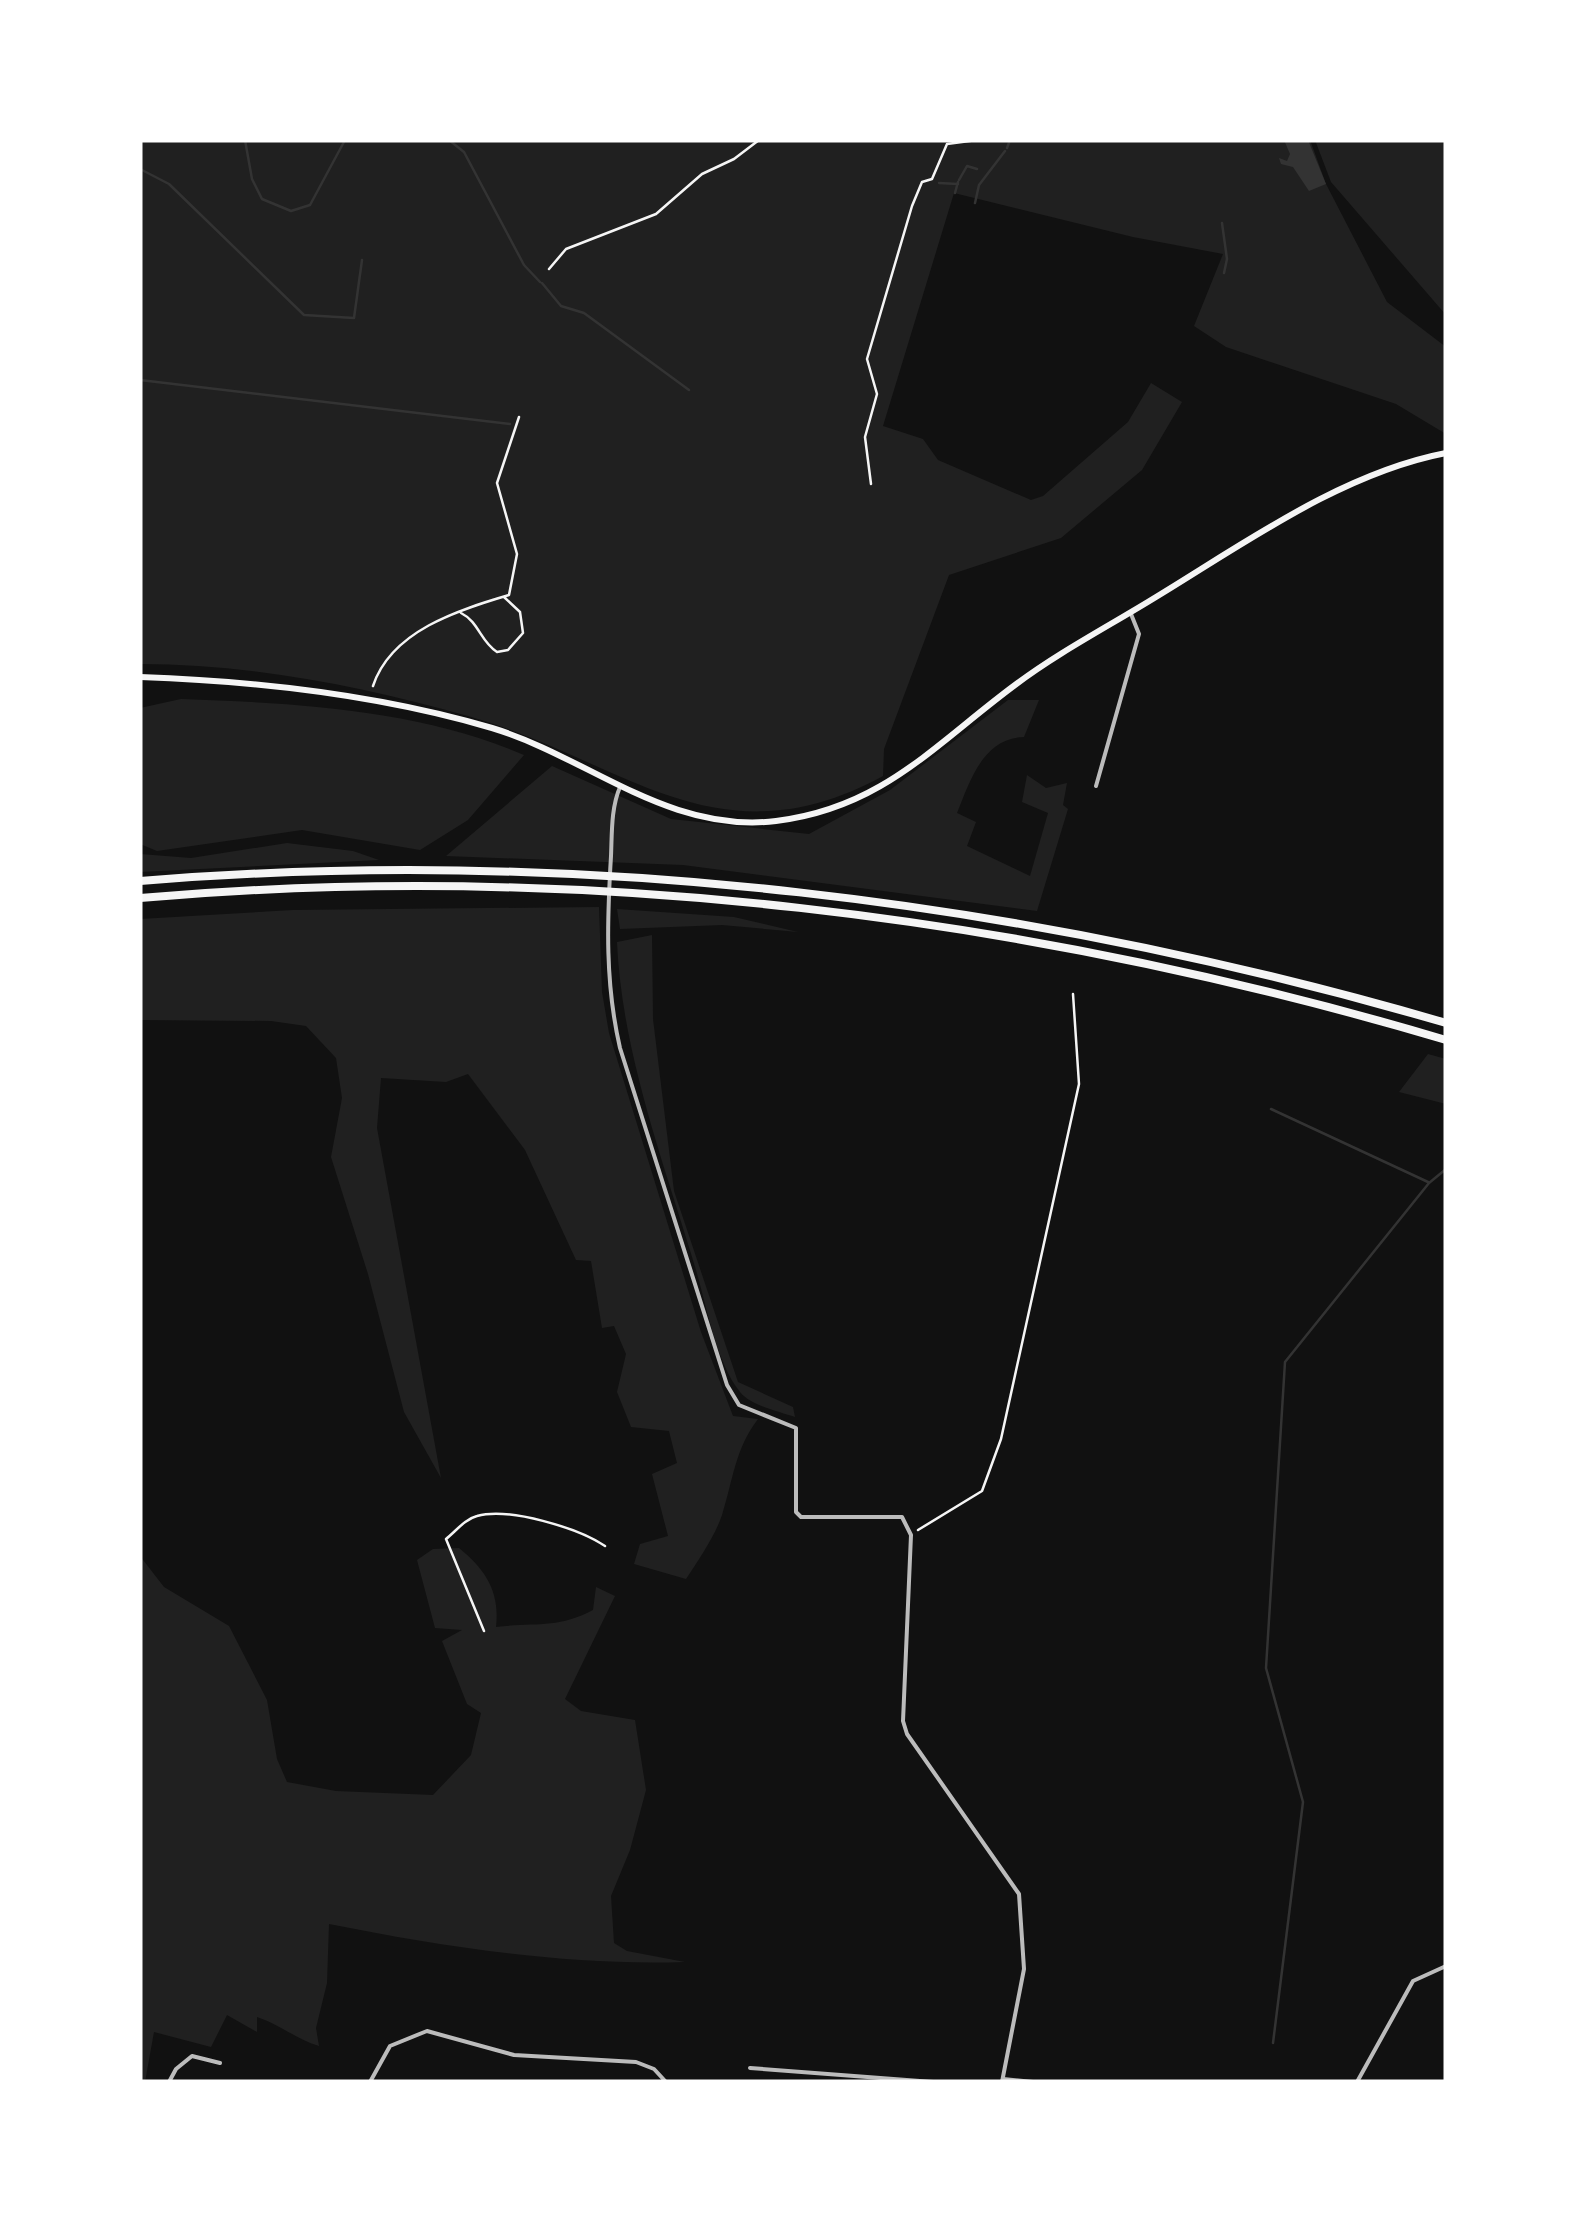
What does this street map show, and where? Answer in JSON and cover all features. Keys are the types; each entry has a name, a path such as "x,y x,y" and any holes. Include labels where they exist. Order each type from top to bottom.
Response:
{"highway":[{"path":"140,881 315,872 534,873 843,897 1138,944 1298,981 1446,1023"},
{"path":"140,898 310,888 442,888 766,906 894,920 1120,958 1265,990 1446,1040"}],"main road":[{"path":"140,677 218,680 307,692 494,729 668,808 728,821 771,822 835,809 897,779 1014,686 1130,613 1356,482 1404,463 1446,453"}],"street":[{"path":"1096,786 1140,634 1130,613"},
{"path":"620,787 612,830 606,935 611,1008 620,1048 727,1385 740,1405 796,1428 796,1512 801,1516 902,1517 911,1535 903,1721 1019,1894 1024,1969 1003,2080 1032,2082"},
{"path":"1356,2082 1413,1981 1446,1966"},
{"path":"370,2082 382,2056 394,2042 428,2030 514,2056 636,2062 654,2069 666,2082"},
{"path":"169,2082 176,2069 192,2056 220,2063"},
{"path":"750,2068 933,2082"}],"path":[{"path":"548,269 566,249 656,214 702,174 734,159 758,140"},
{"path":"871,484 865,437 878,394 867,359 912,206 922,182 932,179 948,144 977,140"},
{"path":"373,686 395,647 460,612 509,595 517,573 517,554 497,483 519,417"},
{"path":"460,612 470,618 488,646 498,652 508,650 523,633 520,612 504,596"},
{"path":"911,1535 982,1491 1002,1439 1080,1084 1072,994"},
{"path":"484,1631 446,1538 473,1517 498,1514 558,1524 605,1546"}],"shaded area":[{"path":"140,140 1310,140 1326,184 1387,302 1446,347 1446,434 1396,404 1226,347 1194,326 1223,254 1133,237 954,193 883,426 923,439 938,460 1031,500 1043,496 1128,422 1151,383 1182,402 1142,470 1061,538 949,575 884,749 883,776 824,801 769,811 719,808 671,796 523,735 428,705 264,673 140,664"},
{"path":"1284,140 1308,140 1326,184 1309,191 1293,167 1281,164 1279,158 1287,161 1290,154"},
{"path":"1315,140 1446,140 1446,315 1331,182"},
{"path":"181,699 312,706 399,718 442,727 524,755 468,820 420,850 302,830 157,851 140,844 140,708"},
{"path":"1008,700 1039,700 1024,737 998,745 980,763 957,813 976,822 967,846 1030,876 1048,813 1022,802 1027,775 1046,788 1067,783 1063,805 1068,809 1037,911 683,865 446,856 552,766 671,819 809,834 890,790"},
{"path":"287,843 353,851 379,860 140,872 140,854 191,858"},
{"path":"599,907 602,992 609,1033 701,1332 733,1416 758,1419 739,1453 719,1523 686,1579 634,1564 640,1544 668,1536 652,1474 677,1463 669,1431 631,1427 617,1392 626,1354 614,1326 602,1328 591,1261 576,1260 525,1150 468,1074 446,1082 381,1078 377,1128 441,1478 404,1412 368,1274 331,1157 342,1098 336,1058 306,1026 271,1021 140,1020 140,919 293,910"},
{"path":"617,909 734,917 798,932 722,925 620,929"},
{"path":"652,935 653,1019 674,1191 738,1382 793,1407 795,1417 751,1401 732,1380 713,1334 658,1149 627,1025 617,942"},
{"path":"1428,1054 1446,1059 1446,1104 1399,1092"},
{"path":"459,1548 489,1583 496,1603 496,1627 580,1616 593,1610 596,1587 615,1596 565,1699 581,1711 635,1720 646,1790 630,1850 611,1896 614,1943 627,1951 685,1962 596,1961 506,1953 329,1924 327,1983 316,2028 319,2046 257,2017 257,2032 227,2015 211,2047 154,2032 145,2082 140,2082 140,1556 164,1587 229,1626 267,1700 277,1759 287,1782 336,1791 433,1795 471,1755 481,1713 467,1704 442,1641 462,1630 435,1628 417,1560 433,1549"}],"waterway":[{"path":"245,140 252,179 262,199 291,211 310,205 345,140"},
{"path":"449,140 464,152 524,265 540,282"},
{"path":"1007,148 1010,140"},
{"path":"975,203 979,185 1005,151"},
{"path":"959,180 967,166 977,169"},
{"path":"140,169 169,184 304,315 354,318 362,260"},
{"path":"955,193 958,182"},
{"path":"939,183 958,184"},
{"path":"1222,223 1227,259 1224,273"},
{"path":"542,283 561,306 584,313 689,390"},
{"path":"140,380 510,424"},
{"path":"1271,1109 1428,1182"},
{"path":"1273,2043 1303,1802 1266,1668 1285,1362 1429,1183 1446,1169"}]}
